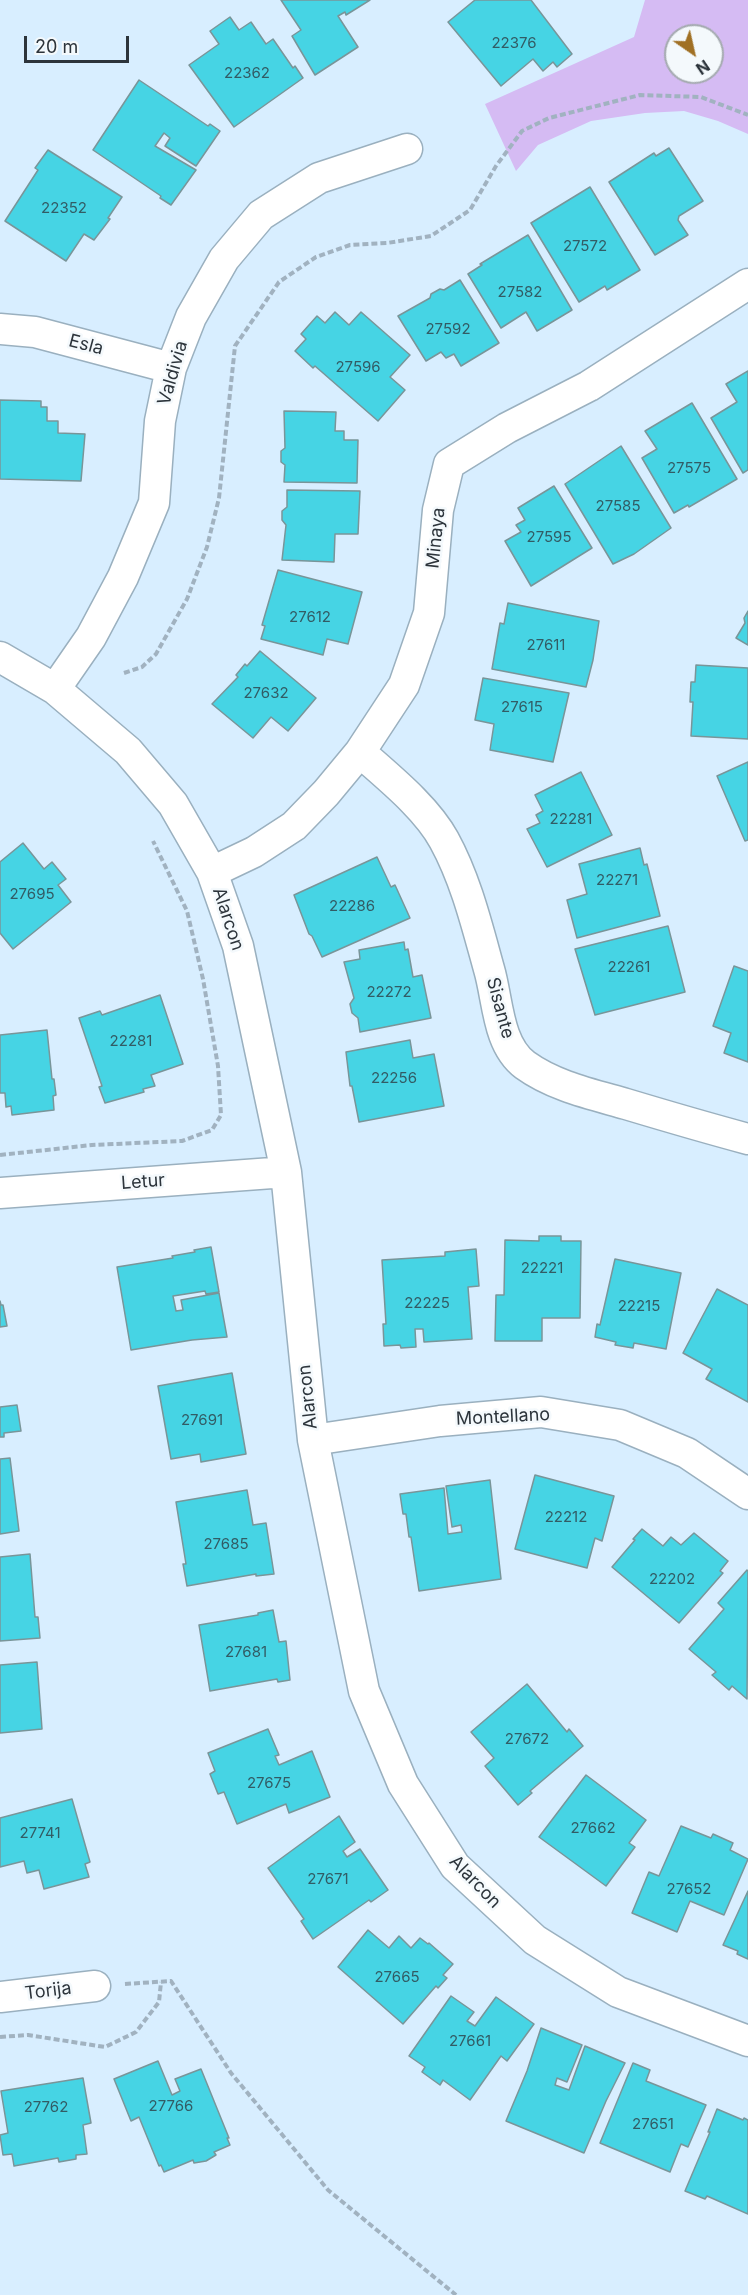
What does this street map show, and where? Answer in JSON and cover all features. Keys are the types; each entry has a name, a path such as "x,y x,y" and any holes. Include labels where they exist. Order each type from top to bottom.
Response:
{"street":[{"name":"Valdivia","path":"55,689 91,637 123,578 154,503 160,421 171,368 191,317 224,259 261,215 319,178 407,149"},
{"name":"Minaya","path":"212,872 254,852 294,826 326,793 360,752 404,685 429,613 438,510 449,464 507,428 589,386 748,284"},
{"name":"Esla","path":"0,329 35,332 171,368"},
{"name":"Alarcon","path":"0,657 55,689 128,751 173,804 212,872 238,946 286,1172 313,1440 364,1691 403,1784 455,1866 535,1940 618,1992 748,2042"},
{"name":"Sisante","path":"360,752 394,782 443,839 456,866 478,929 494,986 502,1028 510,1046 523,1063 544,1077 576,1090 748,1139"},
{"name":"Letur","path":"0,1193 286,1172"},
{"name":"Montellano","path":"313,1440 440,1421 541,1412 620,1425 687,1453 748,1494"},
{"name":"Torija","path":"0,1997 96,1986"}],"path":[{"path":"124,673 142,666 156,654 187,599 207,547 219,498 235,346 279,282 316,257 350,245 387,243 431,236 470,210 496,166 522,131 549,118 640,95 701,97 748,115"},
{"path":"0,1155 92,1145 182,1141 212,1130 221,1115 216,1055 203,979 186,911 148,832"},
{"path":"96,1986 171,1981 231,2073 328,2190 456,2295"},
{"path":"0,2037 28,2035 105,2047 136,2032 159,2002 161,1982"}],"shaded area":[{"path":"645,0 748,0 748,134 718,121 684,111 645,113 591,121 538,145 516,171 485,104 634,37"}],"building":[{"path":"281,0 370,0 346,15 345,12 338,16 358,47 315,75 292,36 301,30"},
{"path":"475,0 531,0 572,54 557,67 553,62 543,71 533,59 501,86 448,22"},
{"path":"230,17 239,30 251,22 266,44 273,39 293,68 295,66 303,78 234,127 189,65 219,44 210,31"},
{"path":"139,80 208,126 210,124 220,131 196,166 165,146 170,138 164,133 155,146 196,170 171,205 93,150"},
{"path":"669,148 703,201 679,216 678,220 688,235 655,255 609,182 654,153 656,156"},
{"path":"48,150 122,197 108,218 110,219 94,240 84,234 66,261 5,221 38,170 35,168"},
{"path":"590,187 640,270 607,290 605,286 579,302 531,223"},
{"path":"528,235 572,310 537,331 526,312 501,328 468,274 482,265 480,264"},
{"path":"460,280 499,343 461,366 454,354 446,358 441,352 426,361 398,316 430,298 431,294 440,289 444,290"},
{"path":"335,312 349,325 361,312 410,355 390,377 405,390 378,421 295,351 306,339 301,334 317,316 325,323"},
{"path":"748,371 748,470 743,473 711,418 737,402 726,384"},
{"path":"0,400 41,401 41,407 47,407 47,421 58,421 58,433 85,434 81,481 0,479"},
{"path":"692,403 737,479 689,507 688,505 674,513 642,458 657,449 645,431"},
{"path":"284,411 336,412 335,431 344,431 344,440 358,440 357,483 284,482 285,465 281,462 281,451 285,448"},
{"path":"621,446 671,528 634,554 613,564 565,484"},
{"path":"554,486 592,548 531,586 505,541 521,532 516,525 525,520 518,508"},
{"path":"287,490 360,491 358,534 335,534 334,562 282,560 286,525 282,520 282,511 287,507"},
{"path":"278,570 362,592 348,644 327,639 323,655 261,639 265,626 262,625"},
{"path":"508,603 599,621 586,687 492,669 500,623 504,624"},
{"path":"748,611 748,645 736,638 745,623 744,618"},
{"path":"260,651 316,698 288,731 271,717 253,738 212,704 238,677 236,675 245,664 247,666"},
{"path":"696,665 748,668 748,739 691,736 693,702 690,702 691,682 695,682"},
{"path":"483,678 569,693 553,762 490,750 494,724 475,720"},
{"path":"748,762 748,840 745,841 717,776"},
{"path":"581,772 612,835 547,867 527,829 540,823 536,815 543,811 535,795"},
{"path":"23,843 44,869 52,862 66,879 58,885 71,902 13,949 0,933 0,862"},
{"path":"640,848 644,865 647,864 660,916 577,938 567,900 587,894 579,864"},
{"path":"377,857 391,887 395,885 410,918 322,957 309,934 294,895"},
{"path":"668,926 685,992 595,1015 575,949"},
{"path":"404,942 405,950 408,949 413,977 422,975 431,1018 360,1032 358,1018 352,1013 350,1004 354,998 344,962 360,959 359,950"},
{"path":"734,966 748,971 748,1062 724,1053 731,1033 713,1026"},
{"path":"160,995 183,1064 151,1075 155,1086 143,1089 144,1092 105,1103 99,1087 102,1086 79,1018 100,1011 102,1015"},
{"path":"47,1030 56,1095 53,1096 54,1110 12,1115 11,1106 6,1107 5,1093 0,1093 0,1035"},
{"path":"410,1040 413,1058 434,1054 444,1106 359,1122 352,1086 350,1086 346,1052"},
{"path":"539,1236 561,1236 561,1241 581,1241 580,1318 542,1318 542,1341 495,1341 496,1295 504,1295 505,1240 539,1241"},
{"path":"211,1247 219,1292 206,1294 205,1291 173,1296 176,1311 183,1310 181,1300 219,1293 227,1337 131,1350 117,1267 173,1258 172,1256"},
{"path":"476,1249 479,1286 468,1287 472,1339 424,1342 423,1329 415,1329 416,1347 384,1346 383,1324 386,1324 382,1260 445,1256 445,1252"},
{"path":"615,1259 681,1273 666,1349 634,1343 633,1348 615,1345 616,1342 595,1337 597,1324 600,1325"},
{"path":"717,1289 748,1305 748,1402 706,1379 712,1369 683,1353"},
{"path":"0,1301 3,1305 7,1326 0,1327"},
{"path":"232,1373 246,1454 201,1462 200,1454 171,1459 158,1386"},
{"path":"17,1405 21,1431 4,1433 4,1437 0,1437 0,1407"},
{"path":"10,1458 19,1531 0,1534 0,1459"},
{"path":"535,1475 614,1496 602,1541 595,1538 587,1568 515,1549"},
{"path":"490,1480 501,1579 419,1591 411,1537 409,1537 406,1514 403,1514 400,1494 444,1488 448,1534 462,1532 461,1525 452,1527 446,1486"},
{"path":"247,1490 253,1525 266,1523 274,1574 256,1576 256,1574 187,1586 183,1564 186,1564 176,1502"},
{"path":"642,1529 663,1546 671,1537 681,1545 694,1533 728,1561 720,1571 723,1573 679,1623 612,1567"},
{"path":"30,1554 35,1617 38,1617 40,1638 0,1641 0,1557"},
{"path":"747,1570 747,1699 732,1686 729,1690 712,1675 716,1672 689,1649 724,1609 718,1603"},
{"path":"273,1610 279,1642 286,1641 290,1680 278,1682 277,1679 210,1691 199,1625 258,1615 258,1613"},
{"path":"37,1662 42,1729 0,1733 0,1665"},
{"path":"527,1684 567,1732 569,1729 583,1746 530,1791 532,1793 518,1805 485,1766 494,1758 471,1732"},
{"path":"268,1729 279,1755 275,1756 279,1765 312,1751 330,1797 289,1813 286,1804 237,1824 224,1792 218,1794 210,1774 215,1771 208,1753"},
{"path":"586,1775 646,1820 629,1843 635,1847 606,1886 539,1837"},
{"path":"72,1799 90,1862 85,1864 89,1877 44,1889 39,1870 27,1873 24,1861 0,1867 0,1818"},
{"path":"339,1816 355,1842 343,1851 347,1857 360,1849 388,1890 371,1902 369,1900 313,1939 301,1921 304,1919 268,1868"},
{"path":"681,1826 711,1838 713,1834 733,1843 730,1850 748,1859 724,1915 690,1901 677,1932 632,1913 649,1872 659,1876"},
{"path":"748,1891 748,1959 737,1954 738,1951 723,1945"},
{"path":"368,1930 389,1948 399,1936 411,1948 420,1938 453,1964 443,1975 447,1978 438,1988 436,1986 403,2024 338,1967"},
{"path":"451,1996 474,2012 467,2021 475,2026 496,1997 534,2024 507,2061 501,2056 470,2100 443,2080 440,2085 422,2072 425,2067 409,2056"},
{"path":"541,2028 582,2045 567,2082 557,2078 555,2085 569,2090 585,2046 625,2063 584,2153 506,2121 527,2071"},
{"path":"158,2061 172,2095 180,2091 175,2079 201,2069 230,2145 214,2152 216,2155 206,2161 194,2163 193,2160 164,2172 161,2165 159,2166 139,2117 131,2121 114,2079"},
{"path":"633,2063 650,2070 646,2081 706,2105 688,2147 681,2144 670,2172 600,2143"},
{"path":"83,2078 91,2123 83,2125 87,2154 76,2155 76,2159 59,2162 58,2158 14,2166 12,2154 3,2155 0,2135 8,2133 1,2091"},
{"path":"717,2109 748,2120 748,2214 707,2196 705,2199 685,2191 710,2132 708,2132"}]}
